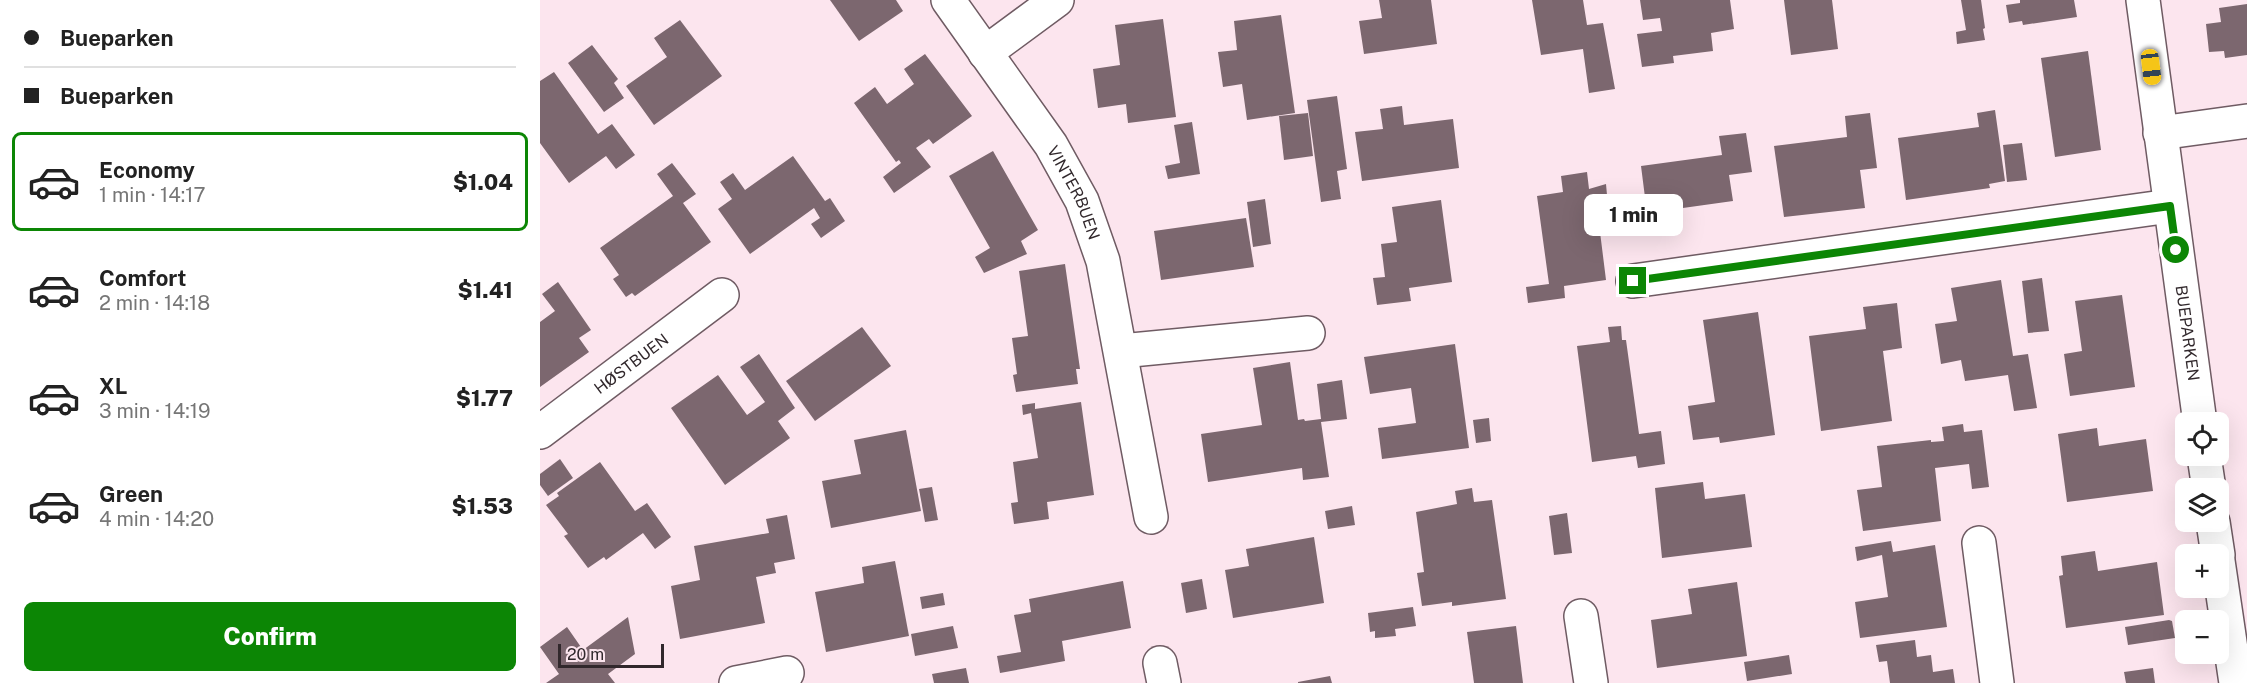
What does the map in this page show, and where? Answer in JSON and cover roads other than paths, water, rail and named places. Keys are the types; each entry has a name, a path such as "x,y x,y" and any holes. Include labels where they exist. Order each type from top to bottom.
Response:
{"street":[{"name":"VINTERBUEN","path":"948,0 1051,145 1082,201 1103,261 1151,517"},
{"path":"985,52 1057,0"},
{"name":"BUEPARKEN","path":"2143,0 2198,412"},
{"path":"2160,133 2247,121"},
{"path":"1633,281 2170,206"},
{"name":"HØSTBUEN","path":"540,432 722,295"},
{"path":"1121,351 1308,333"},
{"path":"1979,543 1997,683"},
{"path":"2229,598 2237,627 2236,683"},
{"path":"1581,616 1591,683"},
{"path":"736,683 787,673"}]}
